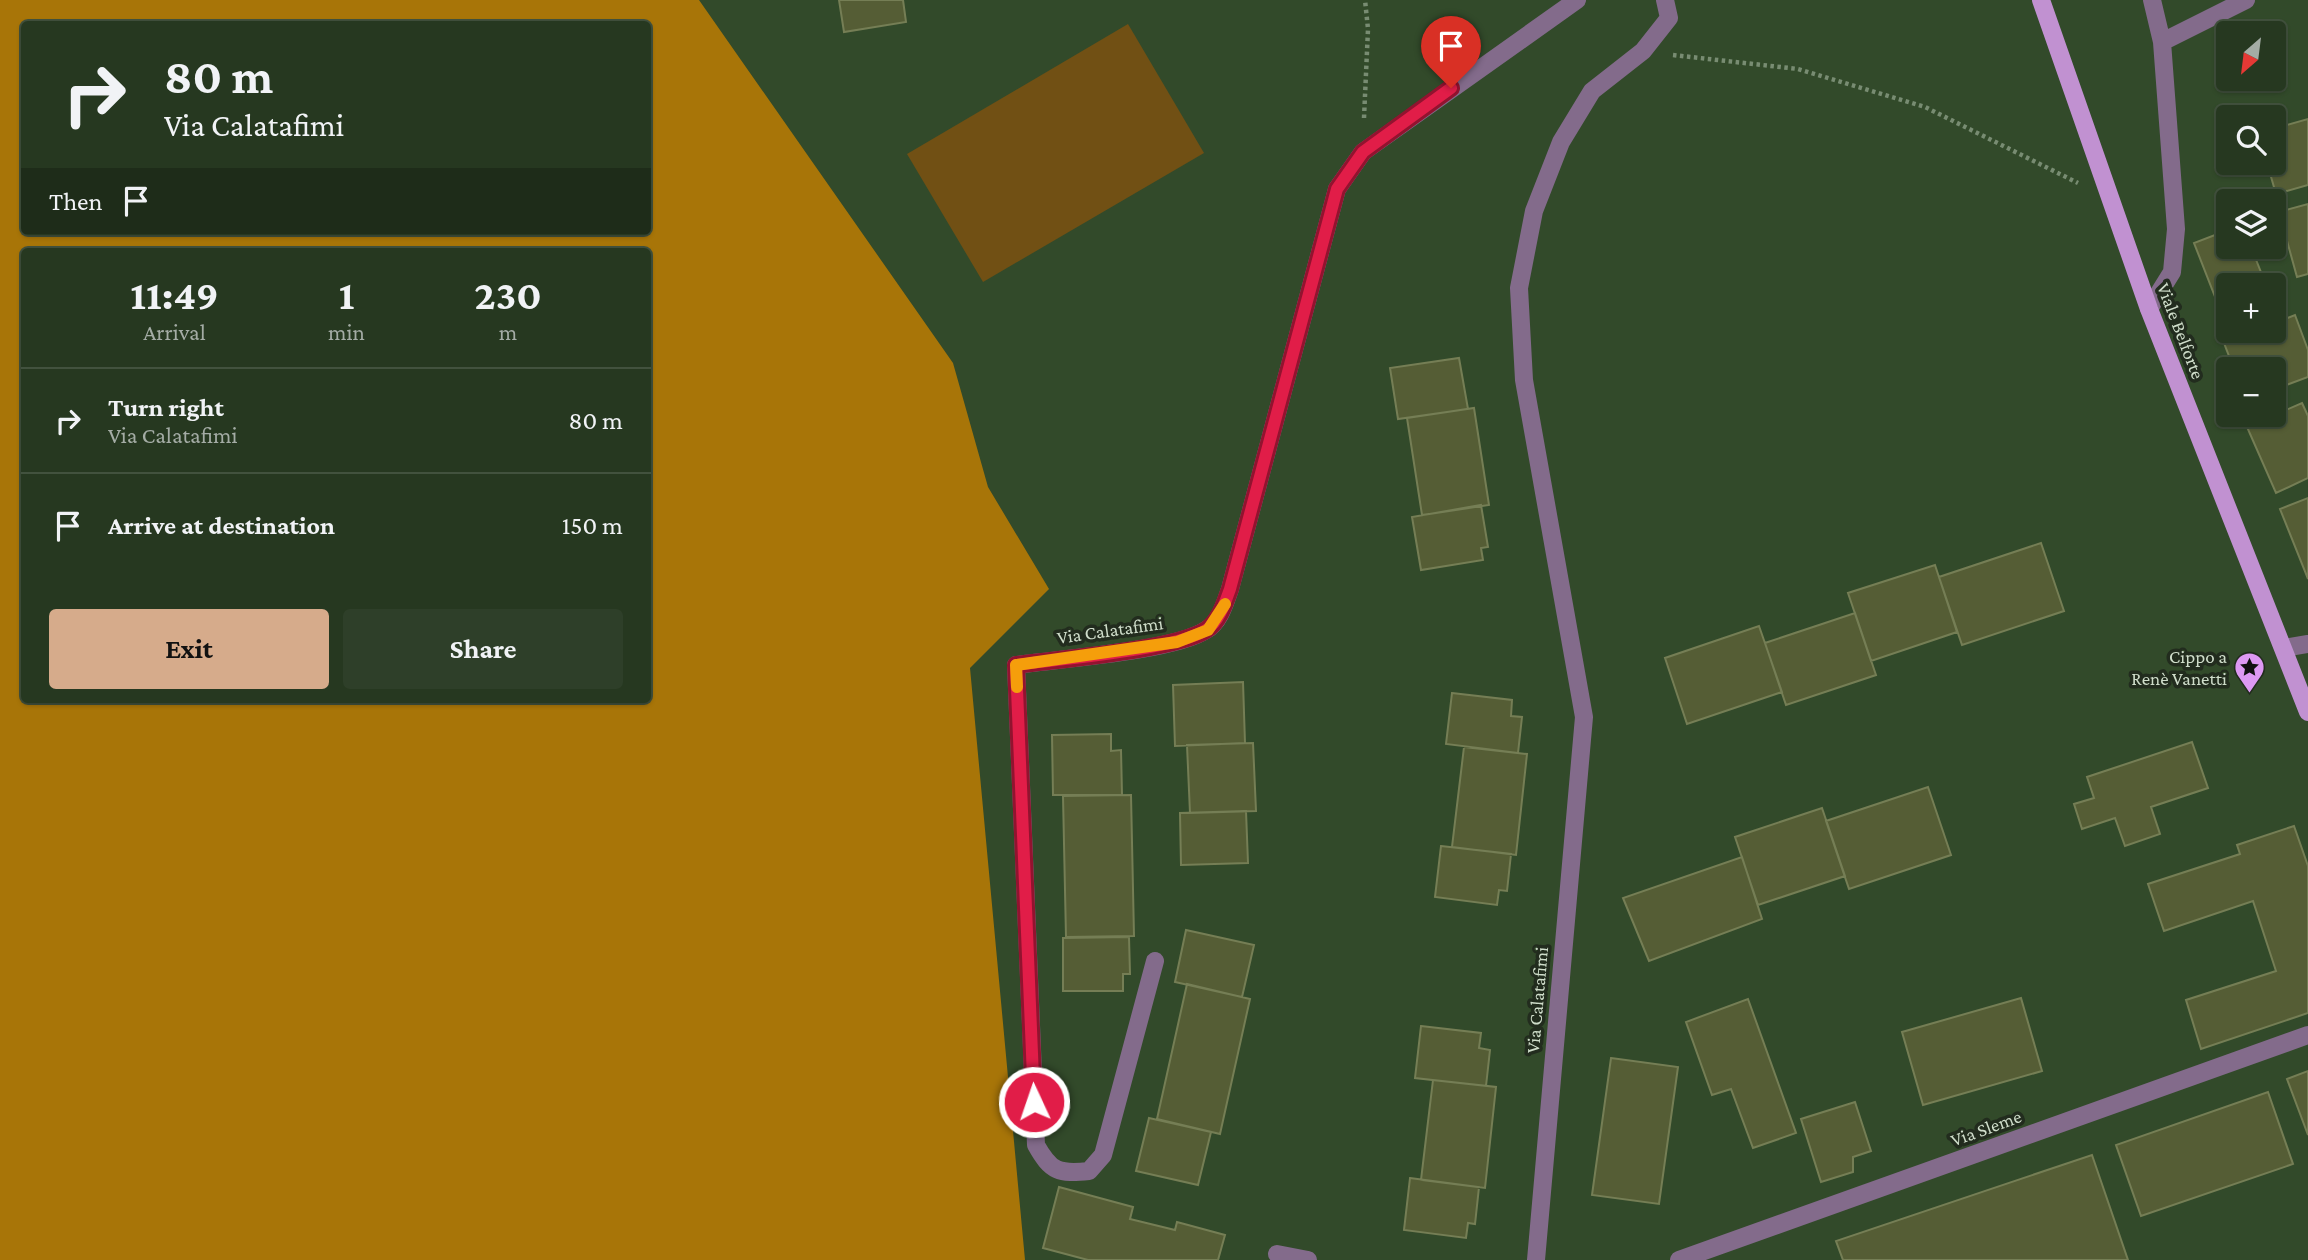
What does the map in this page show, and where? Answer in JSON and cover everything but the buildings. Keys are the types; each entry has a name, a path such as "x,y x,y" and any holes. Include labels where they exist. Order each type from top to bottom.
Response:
{"main road":[{"name":"Viale Belforte","path":"2041,0 2149,309 2308,712"}],"street":[{"name":"Via Calatafimi","path":"1155,961 1103,1155 1089,1171 1066,1173 1047,1165 1036,1145 1016,665 1177,642 1208,630 1221,612 1230,589 1337,189 1363,152 1577,0"},
{"name":"Via Calatafimi","path":"1536,1260 1584,717 1524,380 1519,288 1534,212 1561,142 1592,91 1643,51 1669,18 1665,0"},
{"path":"2149,309 2172,272 2176,229 2162,42 2151,0"},
{"path":"2162,42 2246,0"},
{"path":"2284,648 2308,644"},
{"name":"Via Sleme","path":"1679,1260 2308,1035"},
{"path":"1278,1254 1308,1260"}],"path":[{"path":"1363,152 1368,29 1365,0"},
{"path":"1643,51 1798,69 1925,107 2065,179 2109,193"}],"shaded area":[{"path":"0,0 699,0 953,363 988,487 1049,589 970,668 1025,1260 0,1260"},
{"path":"1128,24 1204,153 983,282 907,154"}],"slow traffic":[{"path":"1017,687 1016,665 1177,642 1208,630 1225,604"}],"place":[{"name":"Cippo a Renè Vanetti","path":"2250,694"}],"route":[{"path":"1034,1102 1016,665 1177,642 1208,630 1221,612 1230,589 1337,189 1363,152 1451,88"}]}
